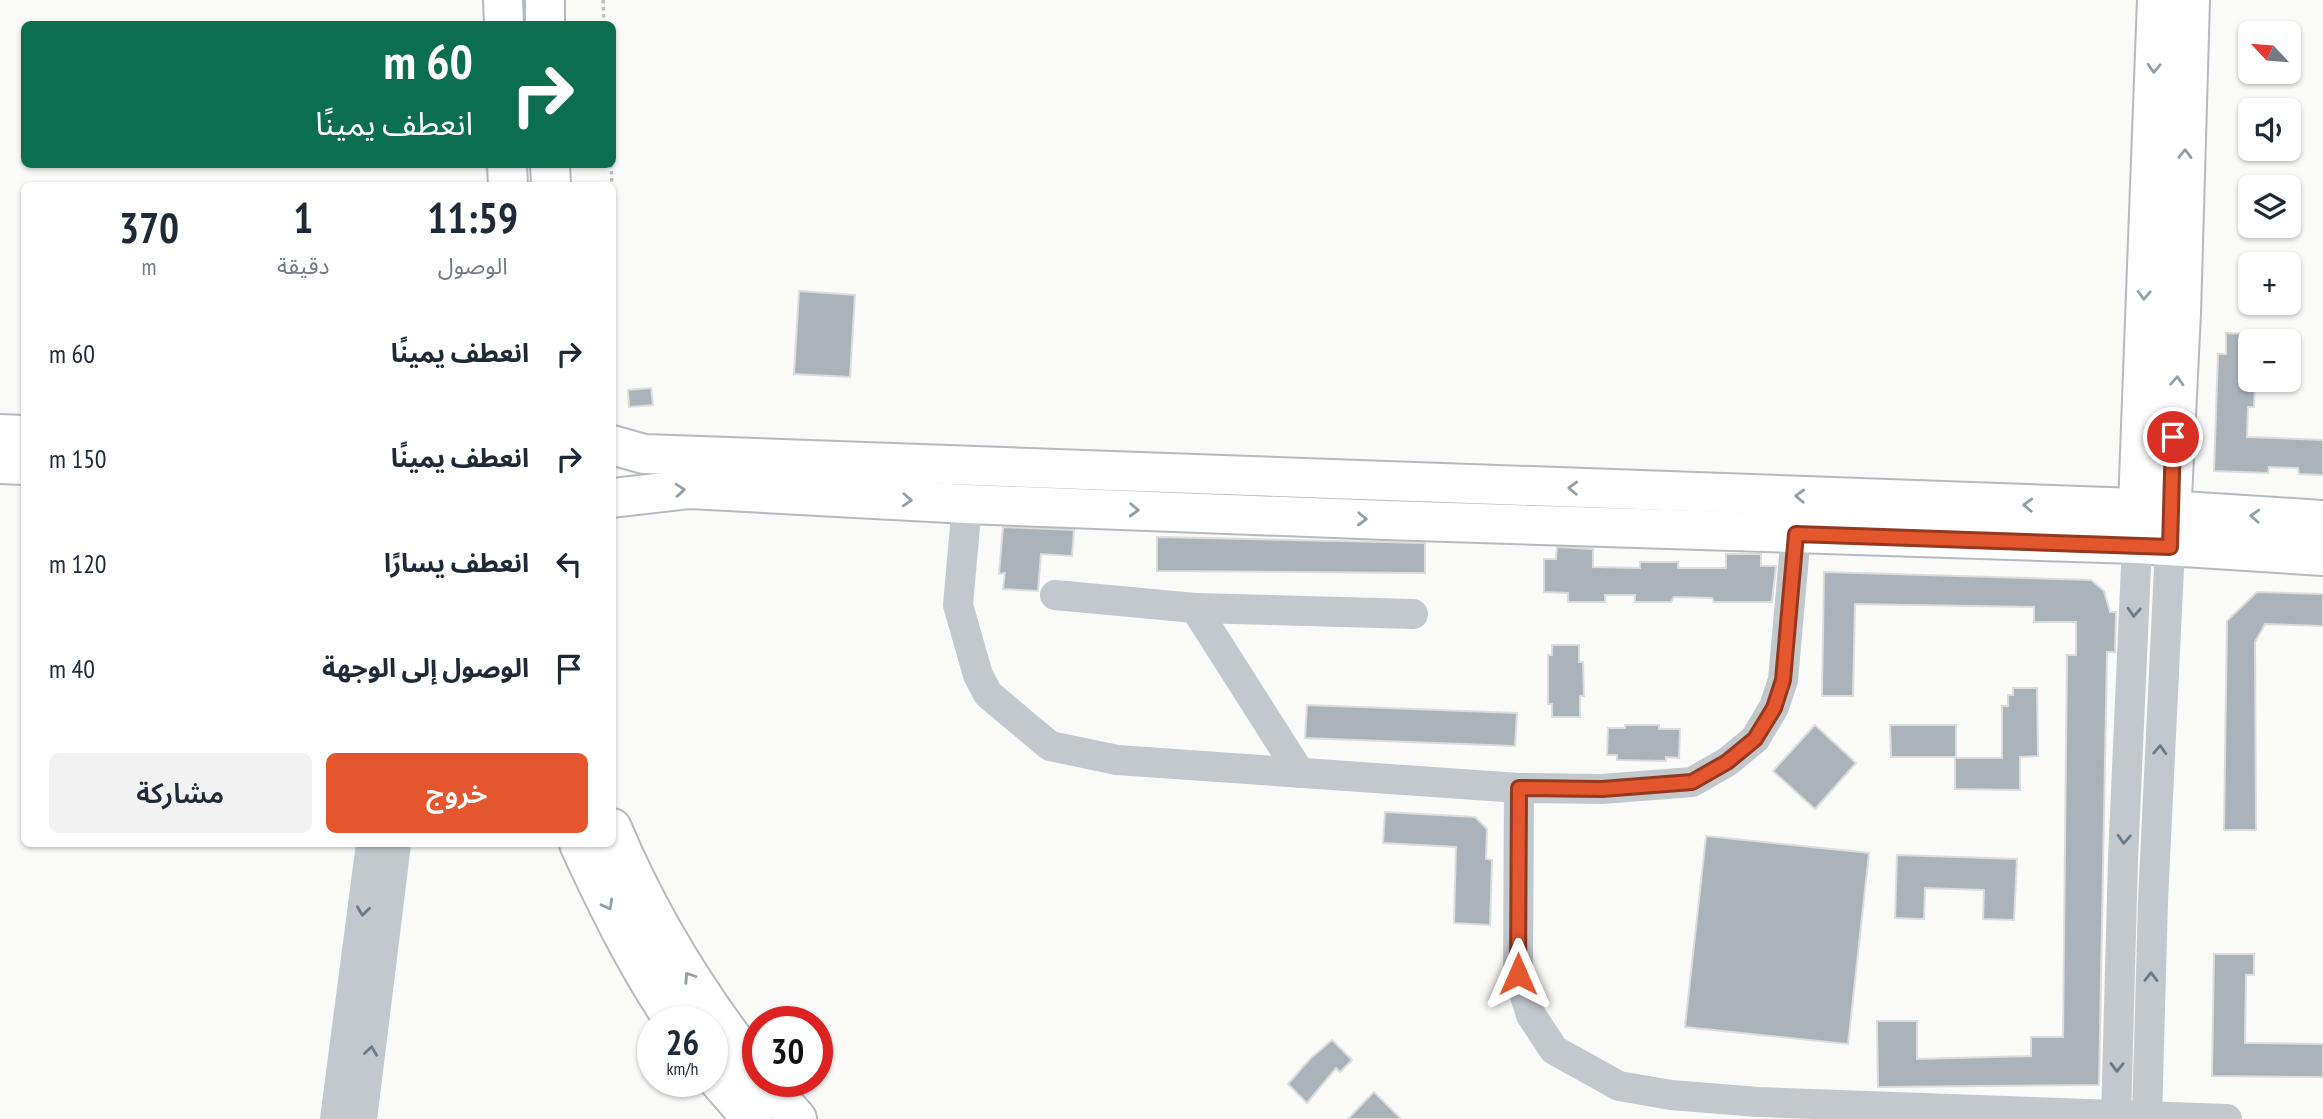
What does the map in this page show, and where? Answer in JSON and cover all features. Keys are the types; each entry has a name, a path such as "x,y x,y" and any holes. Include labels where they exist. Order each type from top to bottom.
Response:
{"main road":[{"path":"503,0 504,21"},
{"path":"545,0 545,21"},
{"path":"2153,528 2157,0"},
{"path":"2153,528 2181,313 2190,0"},
{"path":"0,434 21,435"},
{"path":"616,446 644,454 2153,528 2323,556"},
{"path":"0,464 21,465"},
{"path":"616,498 690,489 967,504 1796,534 2153,528 2323,520"},
{"path":"616,837 633,877 684,970 742,1050"},
{"path":"580,847 602,895 664,1006"},
{"path":"728,1091 752,1119"},
{"path":"778,1097 797,1119"}],"street":[{"path":"967,504 958,605 978,675 988,694 1050,746 1117,760 1519,788 1602,789 1692,782 1727,762 1755,739 1774,708 1783,680 1796,534"},
{"path":"2116,1116 2123,859 2153,528"},
{"path":"2147,1117 2153,901 2153,528"},
{"path":"1055,595 1195,608 1413,614"},
{"path":"1195,608 1300,773"},
{"path":"1519,788 1518,974 1531,1015 1554,1050 1619,1086 1671,1095 1758,1102 2227,1119"},
{"path":"335,1119 372,847"},
{"path":"362,1119 396,847"}],"path":[{"path":"603,0 604,21"}],"building":[{"path":"799,291 855,295 850,377 794,374"},
{"path":"2226,333 2238,334 2238,392 2255,392 2254,407 2248,407 2247,437 2323,440 2323,475 2299,474 2298,468 2269,467 2268,473 2214,471 2218,354 2226,354"},
{"path":"651,388 653,405 629,407 628,390"},
{"path":"1003,527 1074,530 1072,556 1041,554 1038,591 1003,589 1005,573 999,574"},
{"path":"1157,537 1425,543 1425,573 1157,571"},
{"path":"1557,547 1593,549 1593,567 1640,568 1640,562 1678,562 1678,568 1726,568 1726,554 1761,554 1761,566 1776,566 1772,602 1714,602 1712,598 1674,597 1671,602 1635,602 1635,595 1605,595 1605,602 1568,602 1568,593 1544,592 1544,559 1556,559"},
{"path":"1824,572 2091,580 2104,591 2110,612 2116,612 2115,652 2107,652 2099,1085 1878,1087 1877,1021 1917,1021 1917,1059 2031,1056 2031,1037 2063,1037 2067,655 2076,655 2076,622 2034,622 2034,607 1855,604 1853,696 1822,696"},
{"path":"2257,592 2323,594 2323,626 2265,624 2255,642 2256,830 2224,830 2227,621"},
{"path":"1552,645 1579,645 1579,662 1583,662 1584,696 1580,696 1580,717 1552,717 1552,704 1548,704 1548,655 1552,655"},
{"path":"2013,688 2037,688 2038,756 2020,757 2020,790 1955,789 1955,758 2002,758 2002,706 2008,706 2008,695 2013,695"},
{"path":"1307,705 1517,713 1515,746 1305,738"},
{"path":"1625,725 1659,725 1659,729 1680,729 1679,758 1666,757 1666,761 1617,760 1617,755 1607,755 1608,728 1625,728"},
{"path":"1815,725 1856,763 1815,809 1773,771"},
{"path":"1890,725 1956,725 1956,757 1891,757"},
{"path":"1385,812 1475,817 1487,829 1486,859 1492,860 1490,925 1454,923 1456,847 1383,843"},
{"path":"1706,836 1869,853 1848,1044 1685,1027"},
{"path":"1897,855 2017,859 2014,920 1983,919 1984,890 1925,888 1924,919 1895,918"},
{"path":"2214,954 2254,954 2254,975 2246,975 2245,1043 2323,1044 2323,1077 2212,1076"},
{"path":"1332,1040 1352,1060 1340,1072 1336,1068 1307,1103 1288,1084 1310,1059"},
{"path":"1374,1092 1401,1119 1348,1119"}],"route":[{"path":"1518,974 1519,788 1602,789 1692,782 1727,762 1755,739 1774,708 1783,680 1796,534 2170,547 2173,437"}]}
